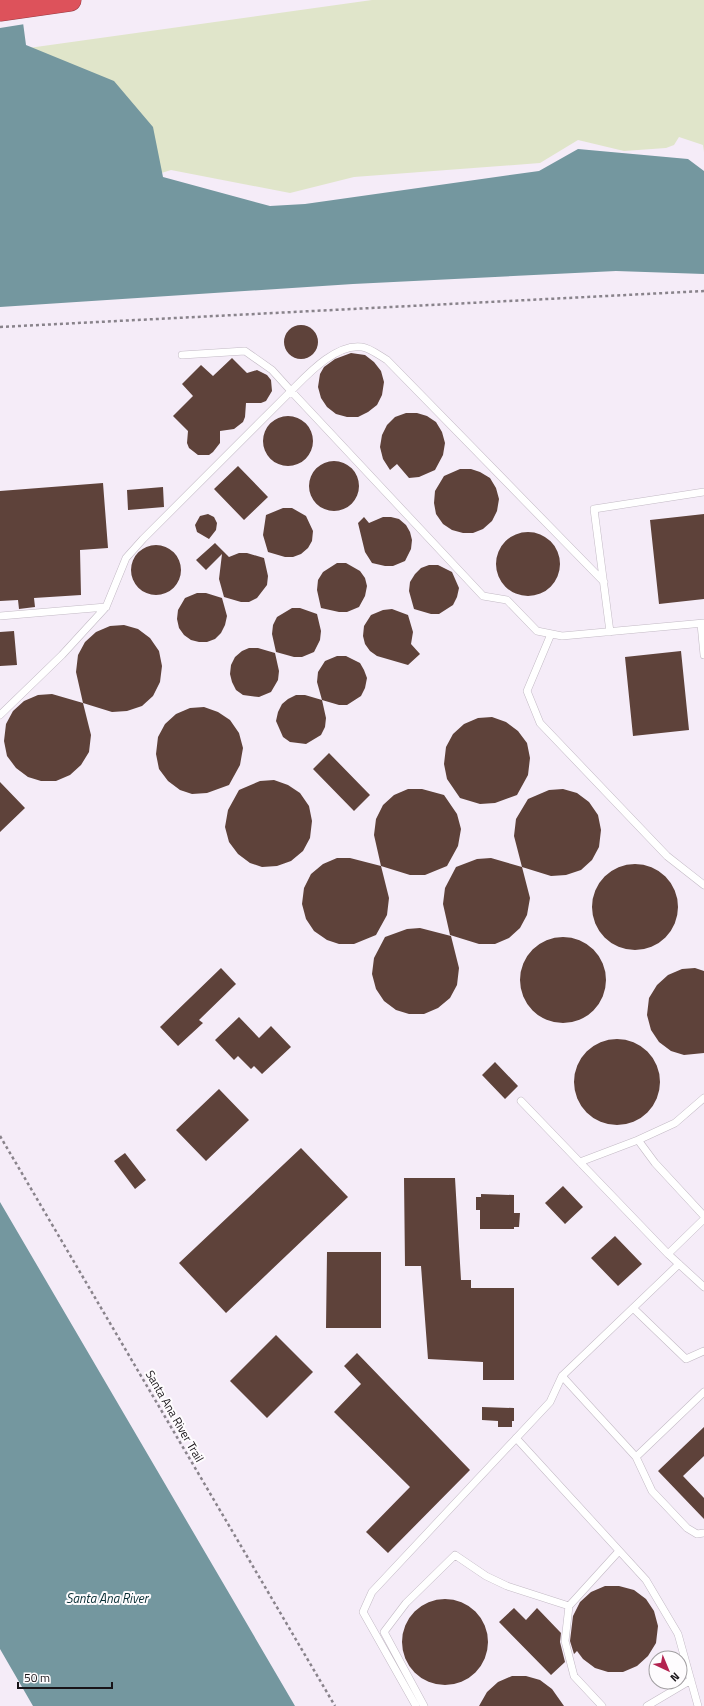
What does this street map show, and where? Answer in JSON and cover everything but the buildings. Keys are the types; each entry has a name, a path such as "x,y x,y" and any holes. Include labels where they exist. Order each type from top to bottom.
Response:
{"highway":[{"path":"0,10 70,0"}],"lane":[{"path":"0,715 62,654 106,607 126,558 318,364 348,347 363,347 387,360 604,582"},
{"path":"182,354 245,351 272,370 483,596 507,600 537,631 562,636 703,623 704,655"},
{"path":"610,632 594,509 704,492"},
{"path":"0,616 106,607"},
{"path":"550,634 527,691 540,723 667,856 704,885"},
{"path":"580,1162 638,1140 675,1123 704,1098"},
{"path":"521,1101 668,1254 704,1287"},
{"path":"638,1140 655,1163 704,1217 668,1254"},
{"path":"416,1706 363,1612 372,1592 550,1402 562,1376 679,1264"},
{"path":"633,1308 686,1359 704,1352"},
{"path":"562,1376 636,1457 652,1491 687,1528 697,1534 704,1533"},
{"path":"636,1457 704,1392"},
{"path":"516,1438 646,1580 678,1634 698,1706"},
{"path":"602,1706 574,1676 565,1641 569,1606 620,1551"},
{"path":"424,1706 384,1632 406,1603 455,1555 486,1576 507,1586 569,1606"},
{"path":"647,1706 691,1680"}],"path":[{"path":"0,327 704,291"},
{"name":"Santa Ana River Trail","path":"0,1136 335,1706"}],"green space":[{"path":"372,0 704,0 704,152 703,145 679,137 674,145 666,148 624,151 578,140 540,163 354,177 290,193 171,170 18,218 0,52"}],"water":[{"path":"0,0 20,0 26,45 114,81 153,127 163,177 270,206 305,204 539,171 578,149 688,159 704,171 704,274 616,271 353,284 0,307"},
{"name":"Santa Ana River","path":"0,1202 295,1706 33,1706 0,1649"}],"pier":[{"path":"0,0 22,0 25,24 0,28"}]}
